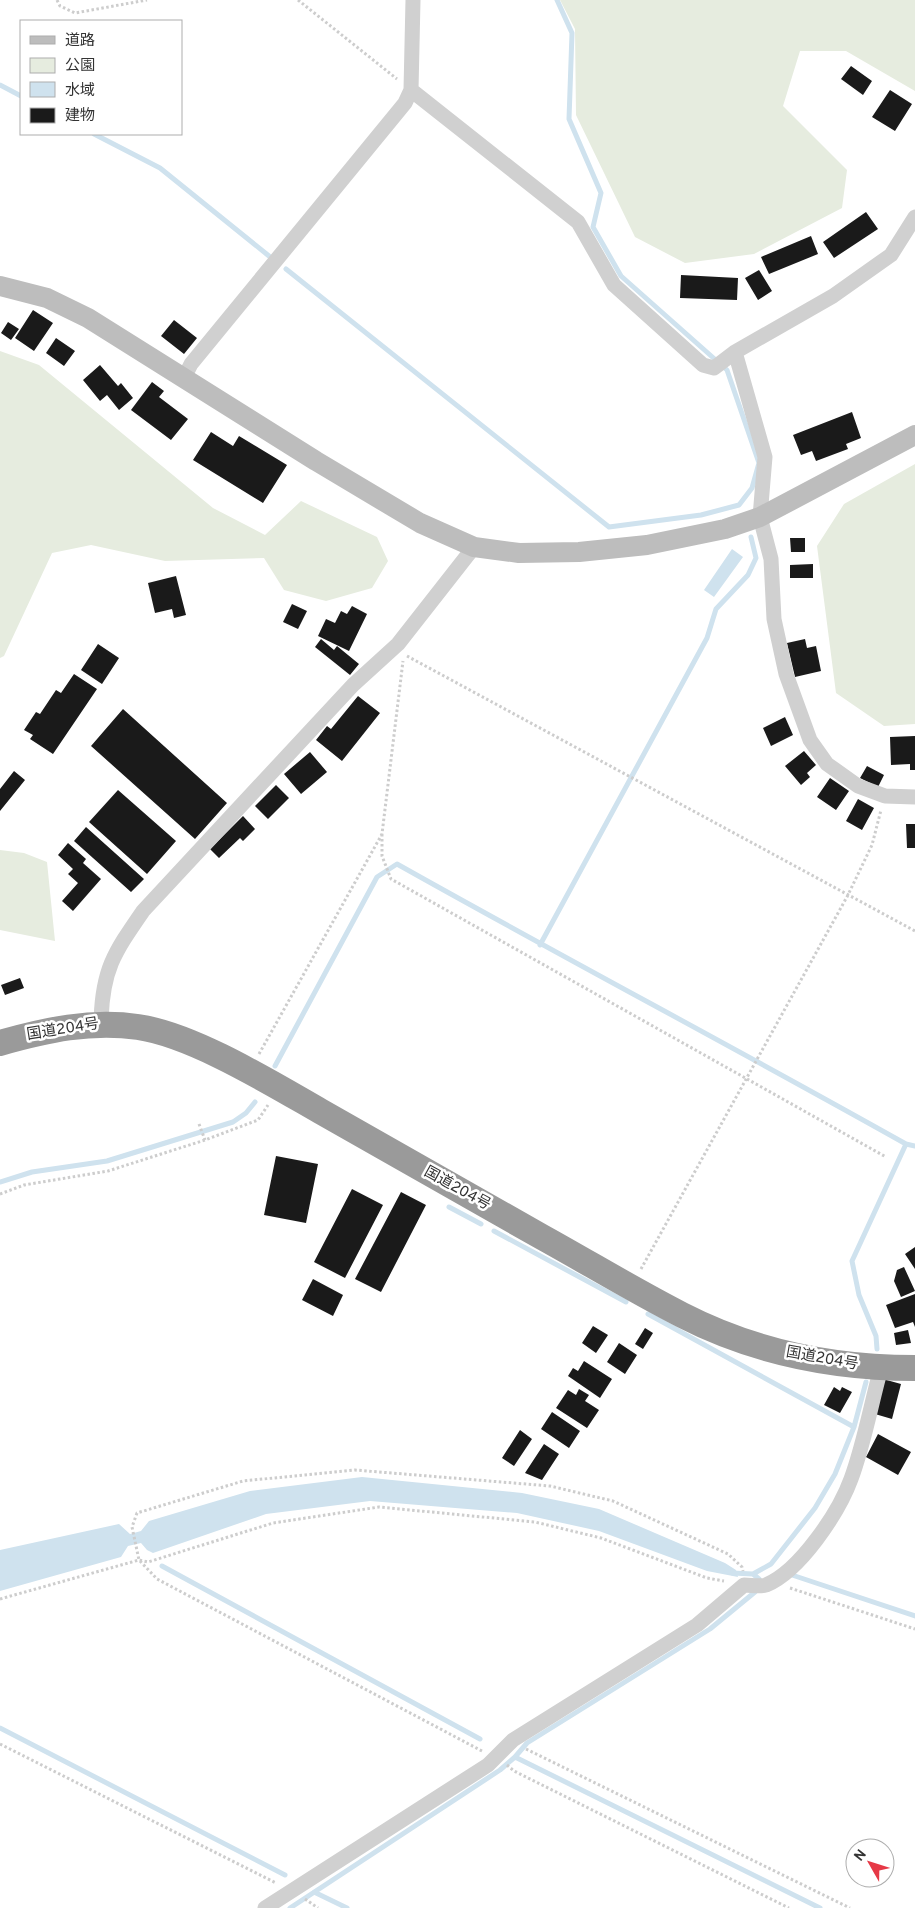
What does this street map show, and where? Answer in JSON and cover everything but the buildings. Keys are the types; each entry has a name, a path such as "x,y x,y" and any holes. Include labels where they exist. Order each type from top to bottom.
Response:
{"highway":[{"name":"国道204号","path":"0,1042 65,1027 101,1023 141,1027 181,1039 279,1088 684,1316 767,1348 809,1359 880,1368 915,1368"}],"street":[{"path":"184,378 191,364 405,103 411,90 413,0"},
{"path":"411,90 578,222 614,285 703,365 725,360 833,296 891,255 915,217"},
{"path":"0,286 47,298 88,318 316,461 420,523 474,547 519,553 579,552 647,544 725,529 760,517 915,435"},
{"path":"725,360 765,457 760,517 772,559 774,619 786,674 810,740 827,764 858,786 885,796 915,797"},
{"path":"101,1023 102,992 114,952 143,911 353,685 398,644 474,547"},
{"path":"265,1908 498,1758 513,1740 798,1560 834,1515 851,1479 880,1368"}],"path":[{"path":"57,0 60,6 75,13 147,0"},
{"path":"298,0 411,90"},
{"path":"886,1157 747,1077 391,879 382,856 382,834 404,654 915,931"},
{"path":"631,1287 848,895 872,845 885,796"},
{"path":"249,1072 382,834"},
{"path":"0,1194 24,1185 108,1171 205,1140 258,1120 279,1088"},
{"path":"198,1124 205,1140"},
{"path":"498,1758 474,1748 157,1579 139,1560 132,1527 137,1513 243,1481 355,1470 550,1486 613,1501 728,1554 742,1568"},
{"path":"0,1599 139,1560 148,1562 273,1523 379,1507 535,1522 600,1538 707,1578 787,1586 915,1629"},
{"path":"0,1744 267,1881 295,1889"},
{"path":"528,1750 850,1908"},
{"path":"514,1771 789,1908"},
{"path":"310,1904 318,1908"}],"green space":[{"path":"560,0 915,0 915,91 846,51 800,51 783,106 847,170 842,208 754,254 685,263 635,237 576,115 575,29"},
{"path":"0,351 39,365 213,508 265,535 301,501 377,537 388,561 372,588 326,601 284,590 264,558 165,561 91,545 52,553 4,656 0,658"},
{"path":"915,464 915,724 884,726 836,693 817,546 844,504"},
{"path":"0,850 24,853 47,862 55,941 0,930"}],"water":[{"path":"732,549 743,557 714,597 704,590"},
{"path":"362,1477 522,1493 599,1509 725,1563 736,1570 738,1577 707,1571 599,1531 517,1513 370,1501 266,1514 153,1553 147,1550 141,1543 128,1546 121,1557 0,1591 0,1550 119,1524 130,1534 141,1531 149,1521 250,1491"}],"waterway":[{"path":"286,269 609,527 701,515 739,505 752,488 759,463 727,370 621,276 593,227 601,193 569,119 572,33 557,0"},
{"path":"0,85 20,95"},
{"path":"96,135 160,168 269,256"},
{"path":"540,945 707,638 716,609 748,575 756,558 751,537"},
{"path":"275,1066 377,877 397,864 906,1144 915,1146"},
{"path":"0,1182 32,1172 107,1161 233,1122 246,1113 255,1102"},
{"path":"877,1349 876,1336 859,1295 852,1261 906,1144"},
{"path":"449,1207 481,1224"},
{"path":"494,1231 626,1302"},
{"path":"648,1314 854,1427"},
{"path":"732,1573 753,1574 771,1564 815,1508 835,1474 854,1427 866,1382"},
{"path":"162,1566 480,1739"},
{"path":"290,1908 500,1770 527,1743 710,1629 755,1592 759,1579 753,1574"},
{"path":"792,1575 915,1616"},
{"path":"0,1728 285,1875"},
{"path":"515,1757 820,1908"},
{"path":"314,1892 347,1908"}]}
